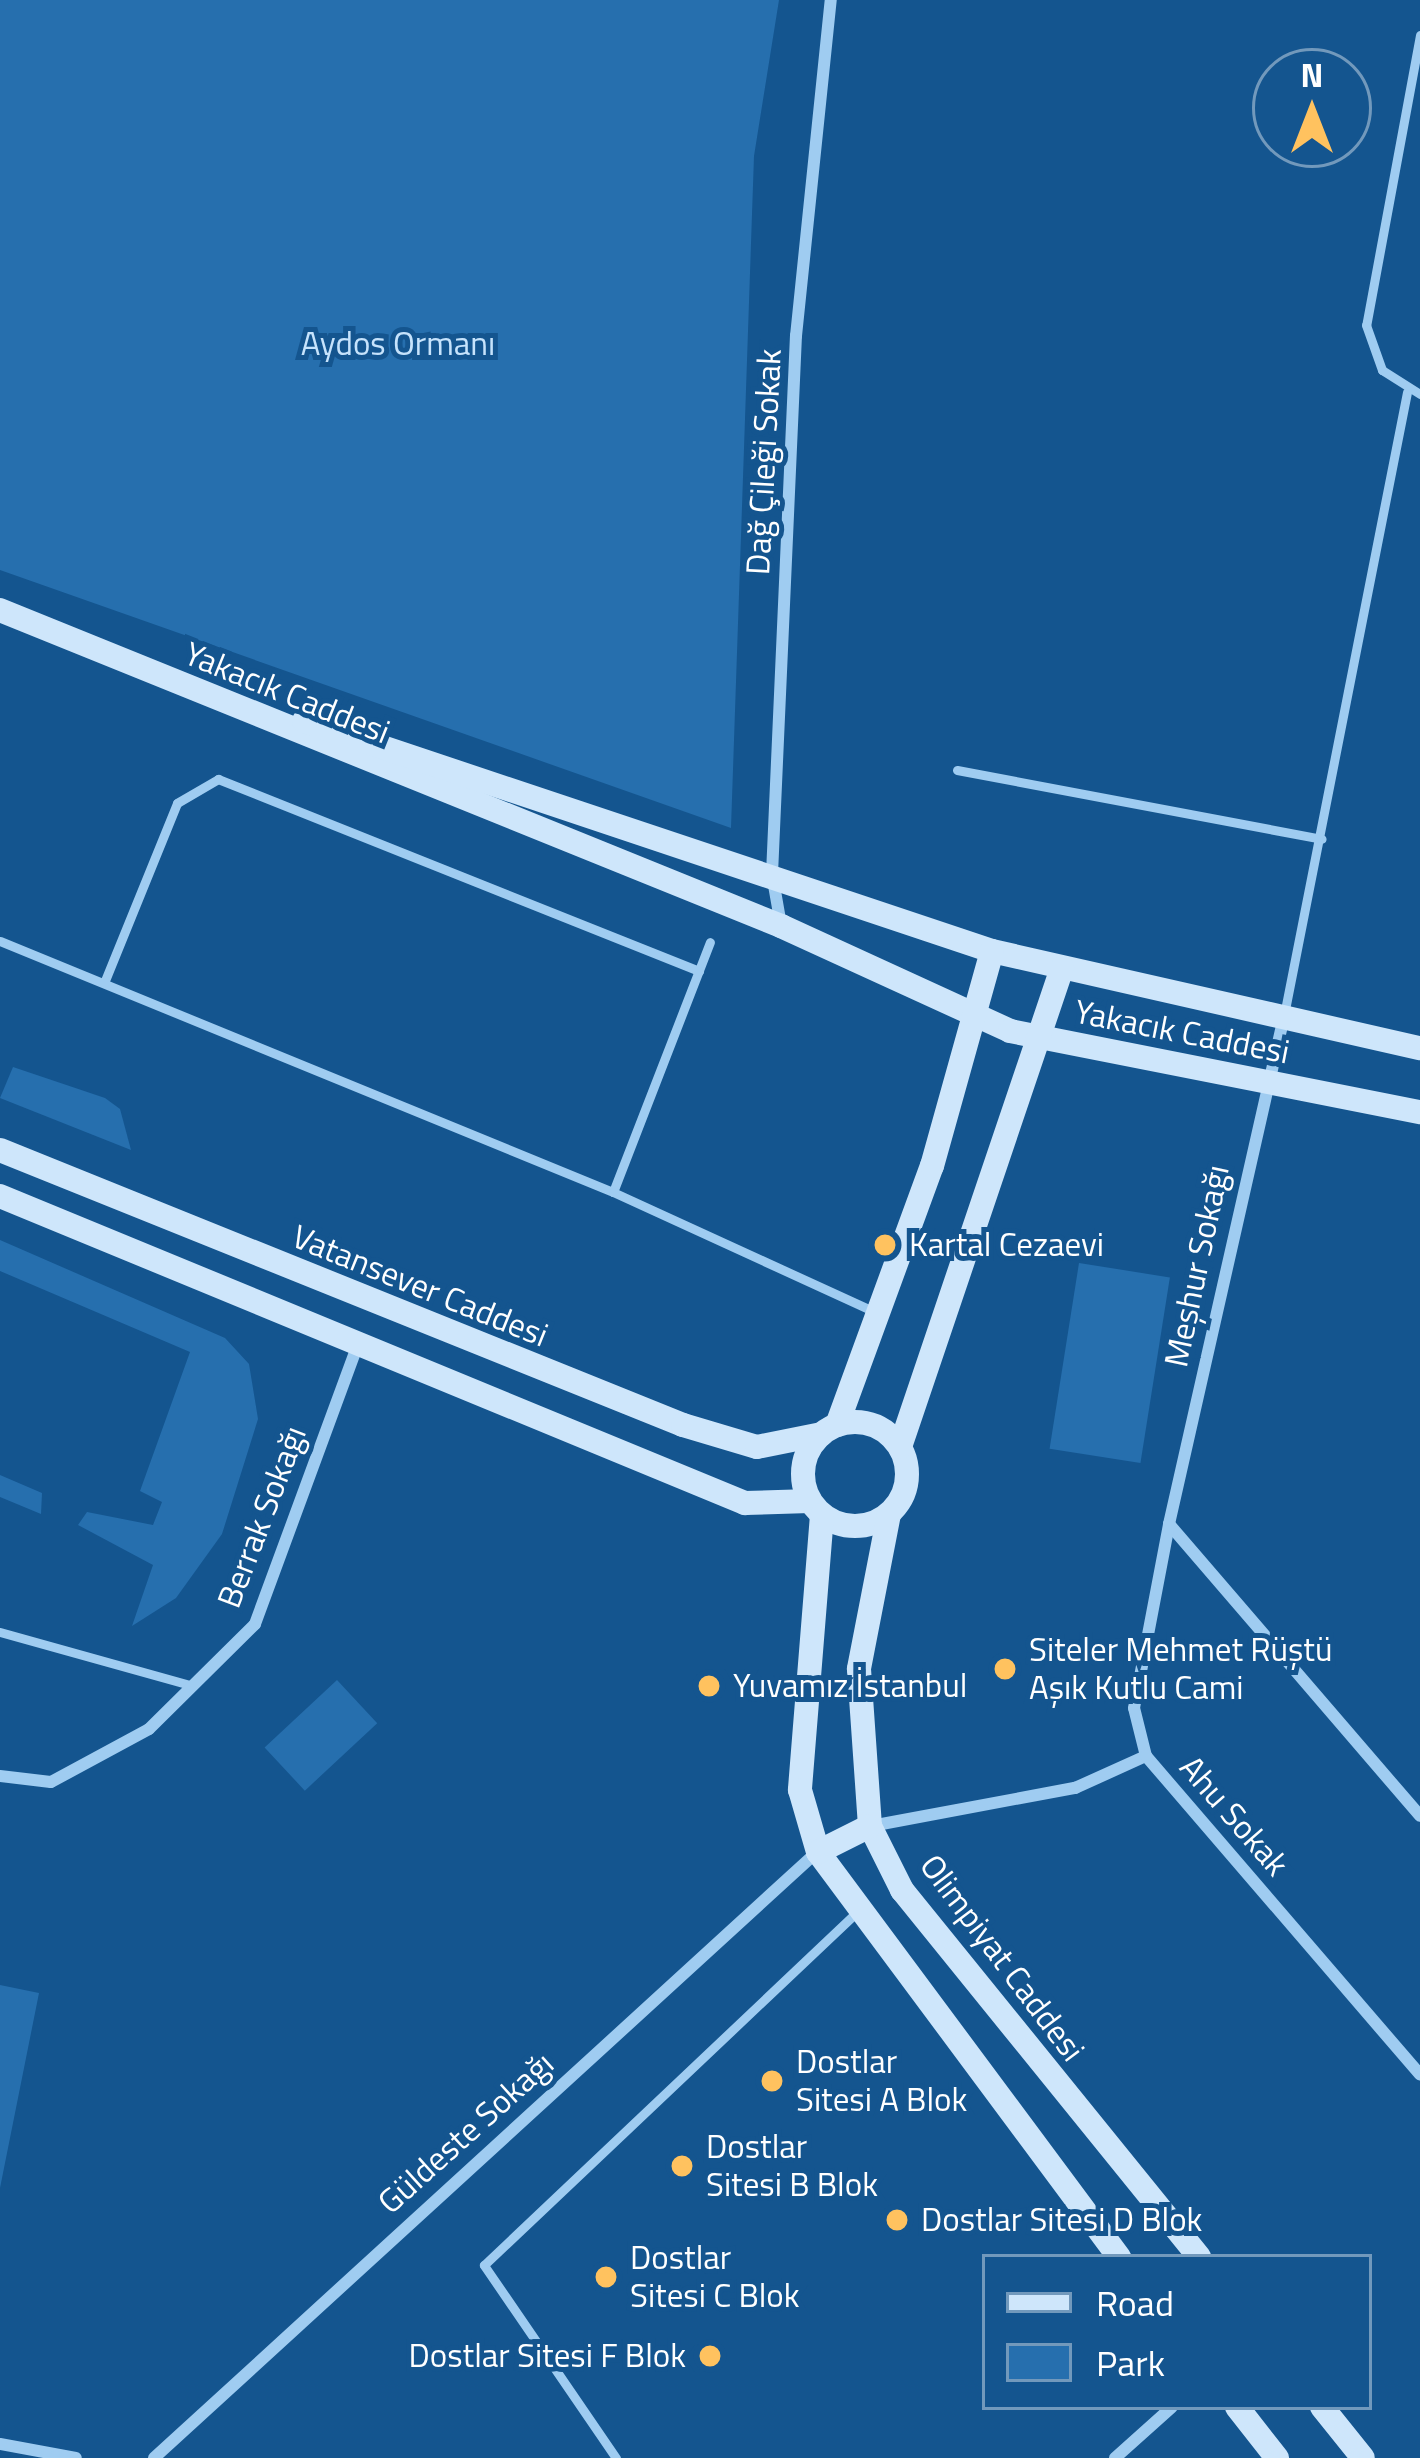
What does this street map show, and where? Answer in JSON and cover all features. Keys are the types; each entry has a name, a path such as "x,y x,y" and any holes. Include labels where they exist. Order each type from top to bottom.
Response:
{"main road":[{"path":"0,610 158,677"},
{"name":"Yakacık Caddesi","path":"158,677 772,874 992,951 1283,1021 1420,1048"},
{"name":"Yakacık Caddesi","path":"158,677 781,926 976,1017 1036,1036 1420,1112"},
{"path":"992,951 976,1017 882,1316 829,1429 802,1473 816,1508 800,1790 818,1852 1117,2254"},
{"path":"0,1196 746,1503 816,1508 856,1527 889,1514 908,1475 900,1447 1062,968"},
{"name":"Vatansever Caddesi","path":"0,1150 375,1305 740,1444 829,1429"},
{"path":"358,1343 375,1305"},
{"path":"829,1429 873,1425 900,1447"},
{"name":"Olimpiyat Caddesi","path":"889,1514 859,1669 870,1826 902,1890 1197,2254"},
{"path":"818,1852 870,1826"},
{"path":"1240,2410 1277,2458"},
{"path":"1324,2410 1364,2458"}],"street":[{"name":"Dağ Çileği Sokak","path":"781,926 772,874 796,336 831,0"},
{"name":"Meşhur Sokağı","path":"1146,1756 1134,1708 1263,1082 1283,1021"},
{"name":"Berrak Sokağı","path":"0,1776 51,1782 149,1730 255,1624 358,1343"},
{"path":"1169,1524 1420,1816"},
{"name":"Ahu Sokak","path":"870,1826 1075,1788 1146,1756 1420,2074"},
{"name":"Güldeste Sokağı","path":"154,2458 818,1852"},
{"path":"1115,2458 1169,2410"},
{"path":"0,2444 76,2458"}],"lane":[{"path":"1420,35 1366,325 1382,370 1407,392 1420,394"},
{"path":"1283,1021 1407,392"},
{"path":"957,770 1322,839"},
{"path":"104,983 177,803 218,779 699,971"},
{"path":"0,940 613,1192 882,1316"},
{"path":"613,1192 710,942"},
{"path":"0,1632 193,1686"},
{"path":"616,2458 484,2265 860,1909"}],"green space":[{"name":"Aydos Ormanı","path":"0,0 779,0 754,156 731,828 0,570"},
{"path":"13,1067 105,1098 120,1109 131,1150 0,1098"},
{"path":"0,1240 225,1338 249,1364 258,1419 222,1534 176,1598 132,1626 153,1565 78,1525 87,1512 153,1525 162,1502 140,1491 190,1352 0,1271"},
{"path":"1079,1263 1170,1277 1140,1463 1050,1449"},
{"path":"0,1475 42,1493 41,1514 0,1497"},
{"path":"337,1680 377,1723 305,1791 265,1748"},
{"path":"0,1985 39,1993 0,2188"}],"place":[{"name":"Kartal Cezaevi","path":"885,1245"},
{"name":"Siteler Mehmet Rüştü Aşık Kutlu Cami","path":"1005,1669"},
{"name":"Yuvamız İstanbul","path":"709,1686"},
{"name":"Dostlar Sitesi A Blok","path":"772,2081"},
{"name":"Dostlar Sitesi B Blok","path":"682,2166"},
{"name":"Dostlar Sitesi D Blok","path":"897,2220"},
{"name":"Dostlar Sitesi C Blok","path":"606,2277"},
{"name":"Dostlar Sitesi F Blok","path":"710,2356"}]}
